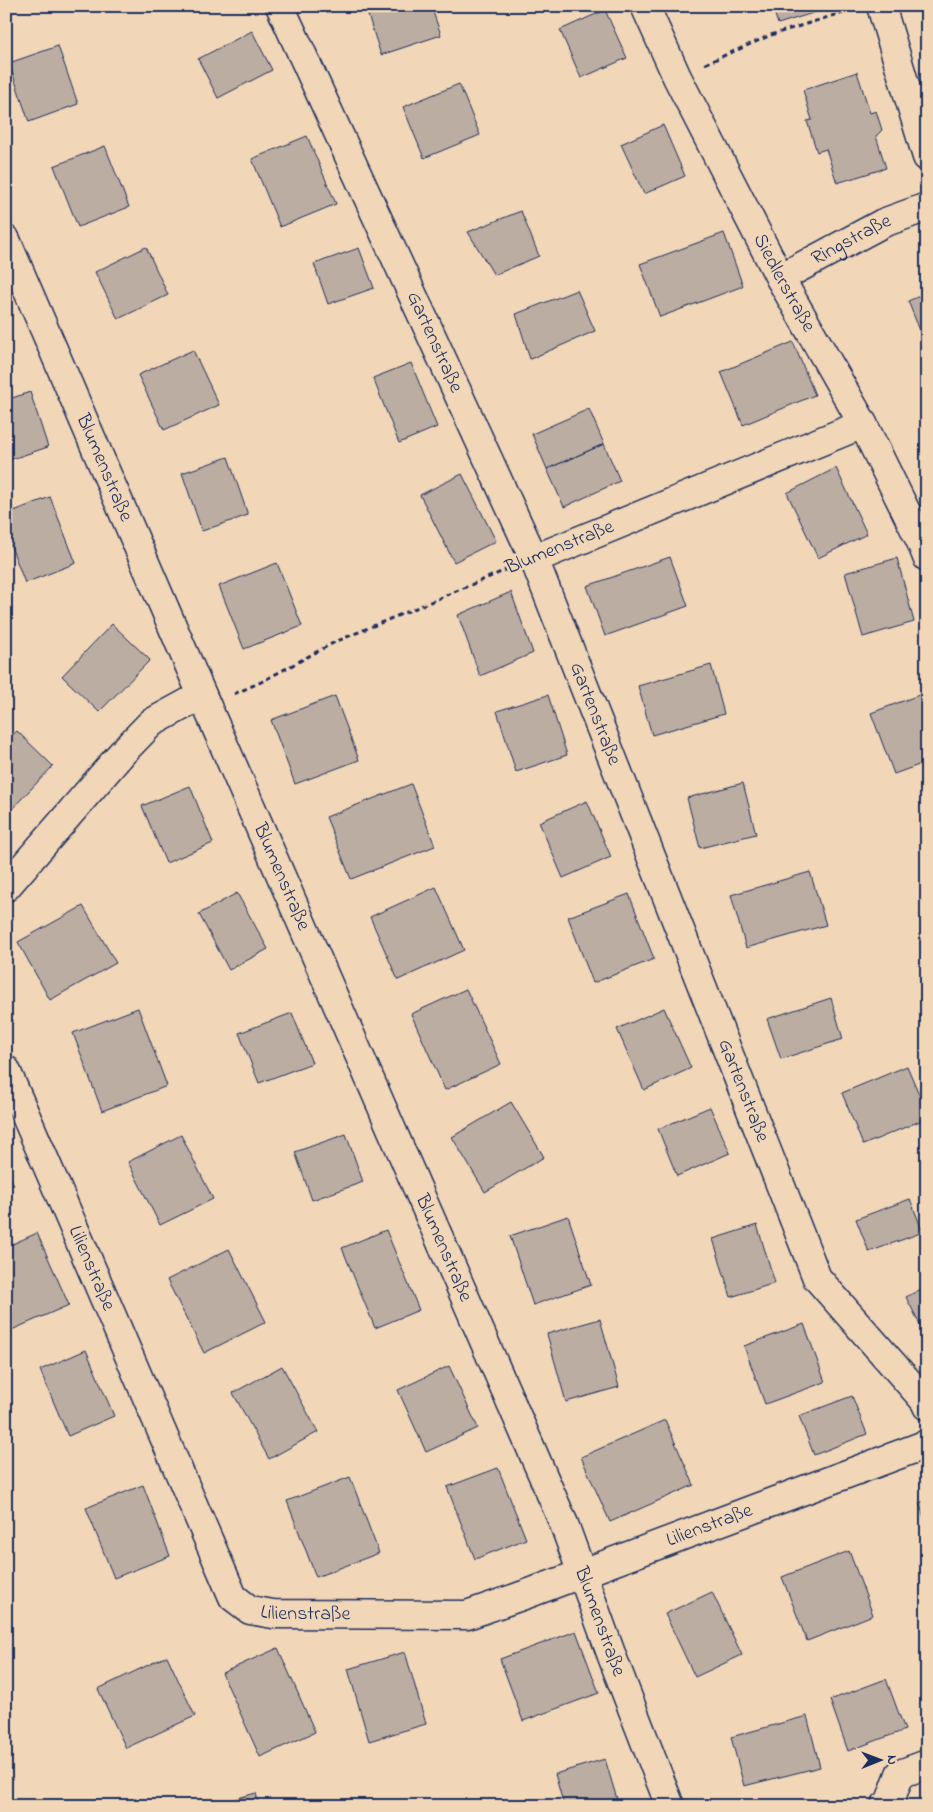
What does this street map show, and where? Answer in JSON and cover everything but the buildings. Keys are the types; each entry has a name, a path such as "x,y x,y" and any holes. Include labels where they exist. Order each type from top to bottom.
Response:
{"street":[{"name":"Gartenstraße","path":"280,6 534,559 817,1278 925,1401 927,1406"},
{"name":"Siedlerstraße","path":"645,6 677,77 780,278 863,424 925,546"},
{"path":"881,6 927,157"},
{"name":"Ringstraße","path":"780,278 883,223 927,207"},
{"name":"Blumenstraße","path":"6,240 202,695 560,1515 670,1806"},
{"name":"Blumenstraße","path":"534,559 863,424"},
{"path":"6,888 122,753 151,723 202,695"},
{"name":"Lilienstraße","path":"6,1070 233,1597 250,1610 273,1614 467,1615 927,1444"},
{"path":"885,1806 889,1804 900,1774 927,1764"}],"path":[{"path":"677,77 771,35 854,9"},
{"name":"Blumenstraße","path":"261,682 335,642 534,559"}]}
